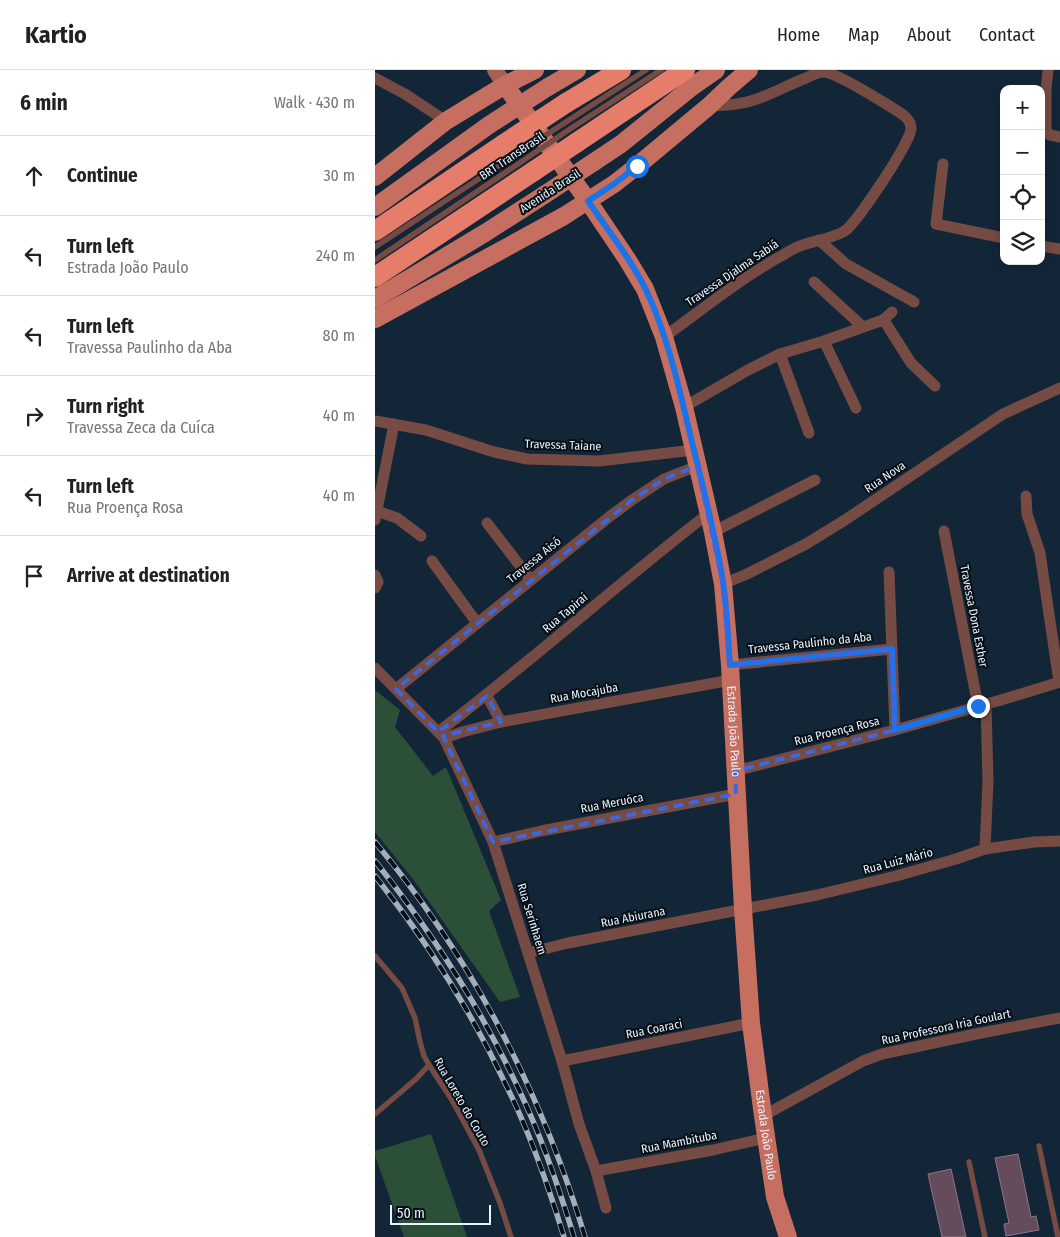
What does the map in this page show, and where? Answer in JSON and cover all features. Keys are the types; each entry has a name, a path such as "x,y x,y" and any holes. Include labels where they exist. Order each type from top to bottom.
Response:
{"highway":[{"path":"375,231 566,113 621,70"},
{"name":"Avenida Brasil","path":"375,277 573,136 685,70"}],"main road":[{"name":"Estrada João Paulo","path":"495,70 588,201 645,288 657,315 684,407 709,513 723,584 751,1023 775,1197 788,1237"},
{"path":"375,177 446,121 505,85 535,70"},
{"path":"375,207 489,125 577,70"},
{"name":"Avenida Brasil","path":"375,299 544,196 621,144 693,86 716,70"},
{"path":"375,319 534,233 614,184 709,106 749,70"}],"street":[{"path":"1047,70 1045,127 1048,134 1060,136"},
{"name":"Travessa Djalma Sabiá","path":"664,337 711,302 769,263 798,247 836,235 845,230 880,185 911,133 909,121 902,114 856,86 827,73 818,73 759,99 741,104 709,106"},
{"path":"375,78 405,94 446,121"},
{"path":"943,164 936,224 1000,237"},
{"path":"819,240 846,264 914,302"},
{"path":"1045,247 1060,249"},
{"path":"814,282 863,326"},
{"path":"684,407 780,354 825,341 887,316 887,325 911,363 935,386"},
{"path":"825,341 856,408"},
{"path":"780,354 809,434"},
{"name":"Rua Nova","path":"723,584 806,544 1003,414 1060,388"},
{"name":"Travessa Taiane","path":"375,421 426,430 494,452 527,459 599,461 696,458"},
{"path":"394,424 376,515 397,518 421,536"},
{"name":"Travessa Aisó","path":"395,689 609,517 696,458"},
{"path":"713,532 815,480"},
{"path":"1026,496 1027,514 1040,553 1060,682"},
{"name":"Rua Tapiraí","path":"441,735 657,554 709,513"},
{"path":"487,522 531,580"},
{"name":"Travessa Dona Esther","path":"944,531 982,705 988,781 985,849"},
{"path":"432,561 477,623"},
{"path":"889,572 895,730"},
{"path":"375,575 378,582 375,588"},
{"name":"Travessa Paulinho da Aba","path":"730,673 892,649"},
{"name":"Rua Serinhaem","path":"375,668 441,735 493,842 606,1208"},
{"name":"Rua Mocajuba","path":"441,735 730,673"},
{"name":"Rua Proença Rosa","path":"735,771 895,730 1060,682"},
{"path":"487,696 501,722"},
{"name":"Rua Meruóca","path":"493,842 560,827 736,794"},
{"name":"Rua Luiz Mário","path":"743,909 858,886 985,849 1034,842 1060,841"},
{"name":"Rua Abiurana","path":"528,953 568,943 743,909"},
{"name":"Rua Professora Iria Goulart","path":"763,1116 855,1066 882,1054 1060,1018"},
{"name":"Rua Coaraci","path":"562,1061 751,1023"},
{"name":"Rua Mambituba","path":"596,1171 713,1150 766,1138"}],"lane":[{"path":"566,113 646,70"},
{"path":"573,136 661,70"},
{"name":"BRT TransBrasil","path":"375,247 508,150"},
{"name":"BRT TransBrasil","path":"375,260 526,168"},
{"name":"Rua Loreto do Couto","path":"375,956 401,988 415,1018 419,1042 429,1065 452,1100 479,1150 500,1202 511,1237"},
{"path":"375,1114 416,1079 429,1065"},
{"path":"1039,1146 1058,1237"},
{"path":"969,1162 985,1237"}],"highlighted area":[{"path":"697,466 723,584 730,665 892,649 895,730 735,771 736,794 493,842 443,736 501,722 487,696 438,732 396,689 632,500 664,479"}],"green space":[{"path":"375,690 400,710 395,727 433,776 446,767 501,900 489,911 520,997 500,1002 413,879 375,832"},
{"path":"431,1134 467,1237 404,1237 375,1156 375,1151"}],"building":[{"path":"1018,1154 1031,1217 1036,1216 1039,1230 1006,1236 1004,1224 1009,1223 995,1158"},
{"path":"951,1169 966,1237 942,1237 928,1174"}],"railway":[{"path":"375,842 410,886 442,932 500,1029 548,1131 568,1183 585,1237"},
{"path":"375,861 416,915 454,972 505,1061 536,1127 574,1237"},
{"path":"375,876 430,951 478,1030 515,1103 531,1140 564,1237"}],"route":[{"path":"637,166 588,201 645,288 664,337 684,407 713,532 723,584 730,665 892,649 895,730 978,706"}]}
